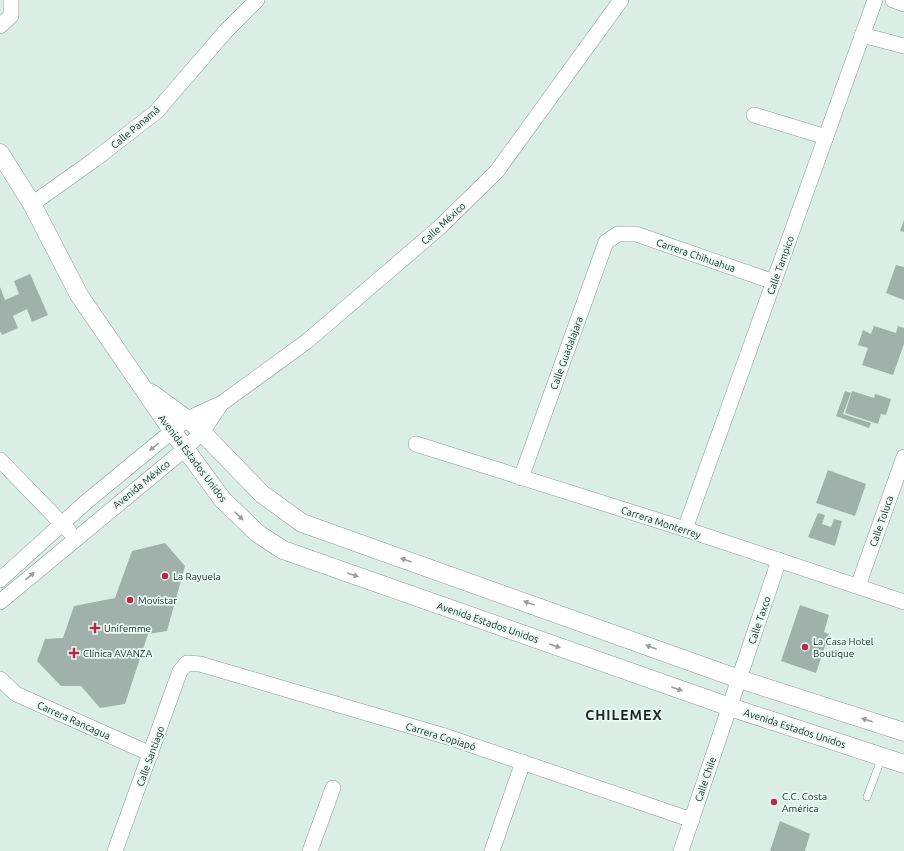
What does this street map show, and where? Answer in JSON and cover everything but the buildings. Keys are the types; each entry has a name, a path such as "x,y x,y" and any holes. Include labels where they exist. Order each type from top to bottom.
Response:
{"street":[{"path":"0,26 11,16 11,0"},
{"name":"Calle Panamá","path":"32,204 94,160 156,112 225,32 257,0"},
{"name":"Calle México","path":"222,403 312,337 440,227 497,171 621,0"},
{"name":"Calle Tampico","path":"685,529 875,0"},
{"path":"893,0 904,4"},
{"path":"862,35 904,46"},
{"path":"754,115 826,137"},
{"name":"Avenida Estados Unidos","path":"0,153 32,204 79,295 173,432 222,499 257,533 283,550 730,707 904,764"},
{"name":"Carrera Chihuahua","path":"618,234 636,234 774,282"},
{"name":"Calle Guadalajara","path":"520,478 606,242 618,234"},
{"name":"Avenida Estados Unidos","path":"140,384 187,419 202,432 262,494 302,523 740,679 904,732"},
{"name":"Avenida México","path":"0,580 62,524 187,419 222,403"},
{"name":"Avenida México","path":"0,602 76,537 185,448 202,432 222,403"},
{"name":"Carrera Monterrey","path":"416,444 685,529 904,602"},
{"name":"Calle Toluca","path":"858,586 904,457"},
{"path":"0,460 76,537"},
{"name":"Calle Taxco","path":"730,707 779,560"},
{"name":"Calle Santiago","path":"114,851 151,754 180,671 187,663"},
{"name":"Carrera Copiapó","path":"187,663 200,664 402,724 523,762 692,820"},
{"name":"Carrera Rancagua","path":"0,679 16,694 151,754"},
{"name":"Calle Chile","path":"681,851 730,707"},
{"path":"492,851 523,762"},
{"path":"310,851 333,788"}],"lane":[{"path":"867,797 882,757"}],"place":[{"name":"La Rayuela","path":"165,576"},
{"name":"Movistar","path":"130,600"},
{"name":"Unifemme","path":"95,628"},
{"name":"La Casa Hotel Boutique","path":"805,647"},
{"name":"Clínica AVANZA","path":"74,653"},
{"name":"C.C. Costa América","path":"774,802"}],"district":[{"name":"CHILEMEX","path":"624,715"}]}
